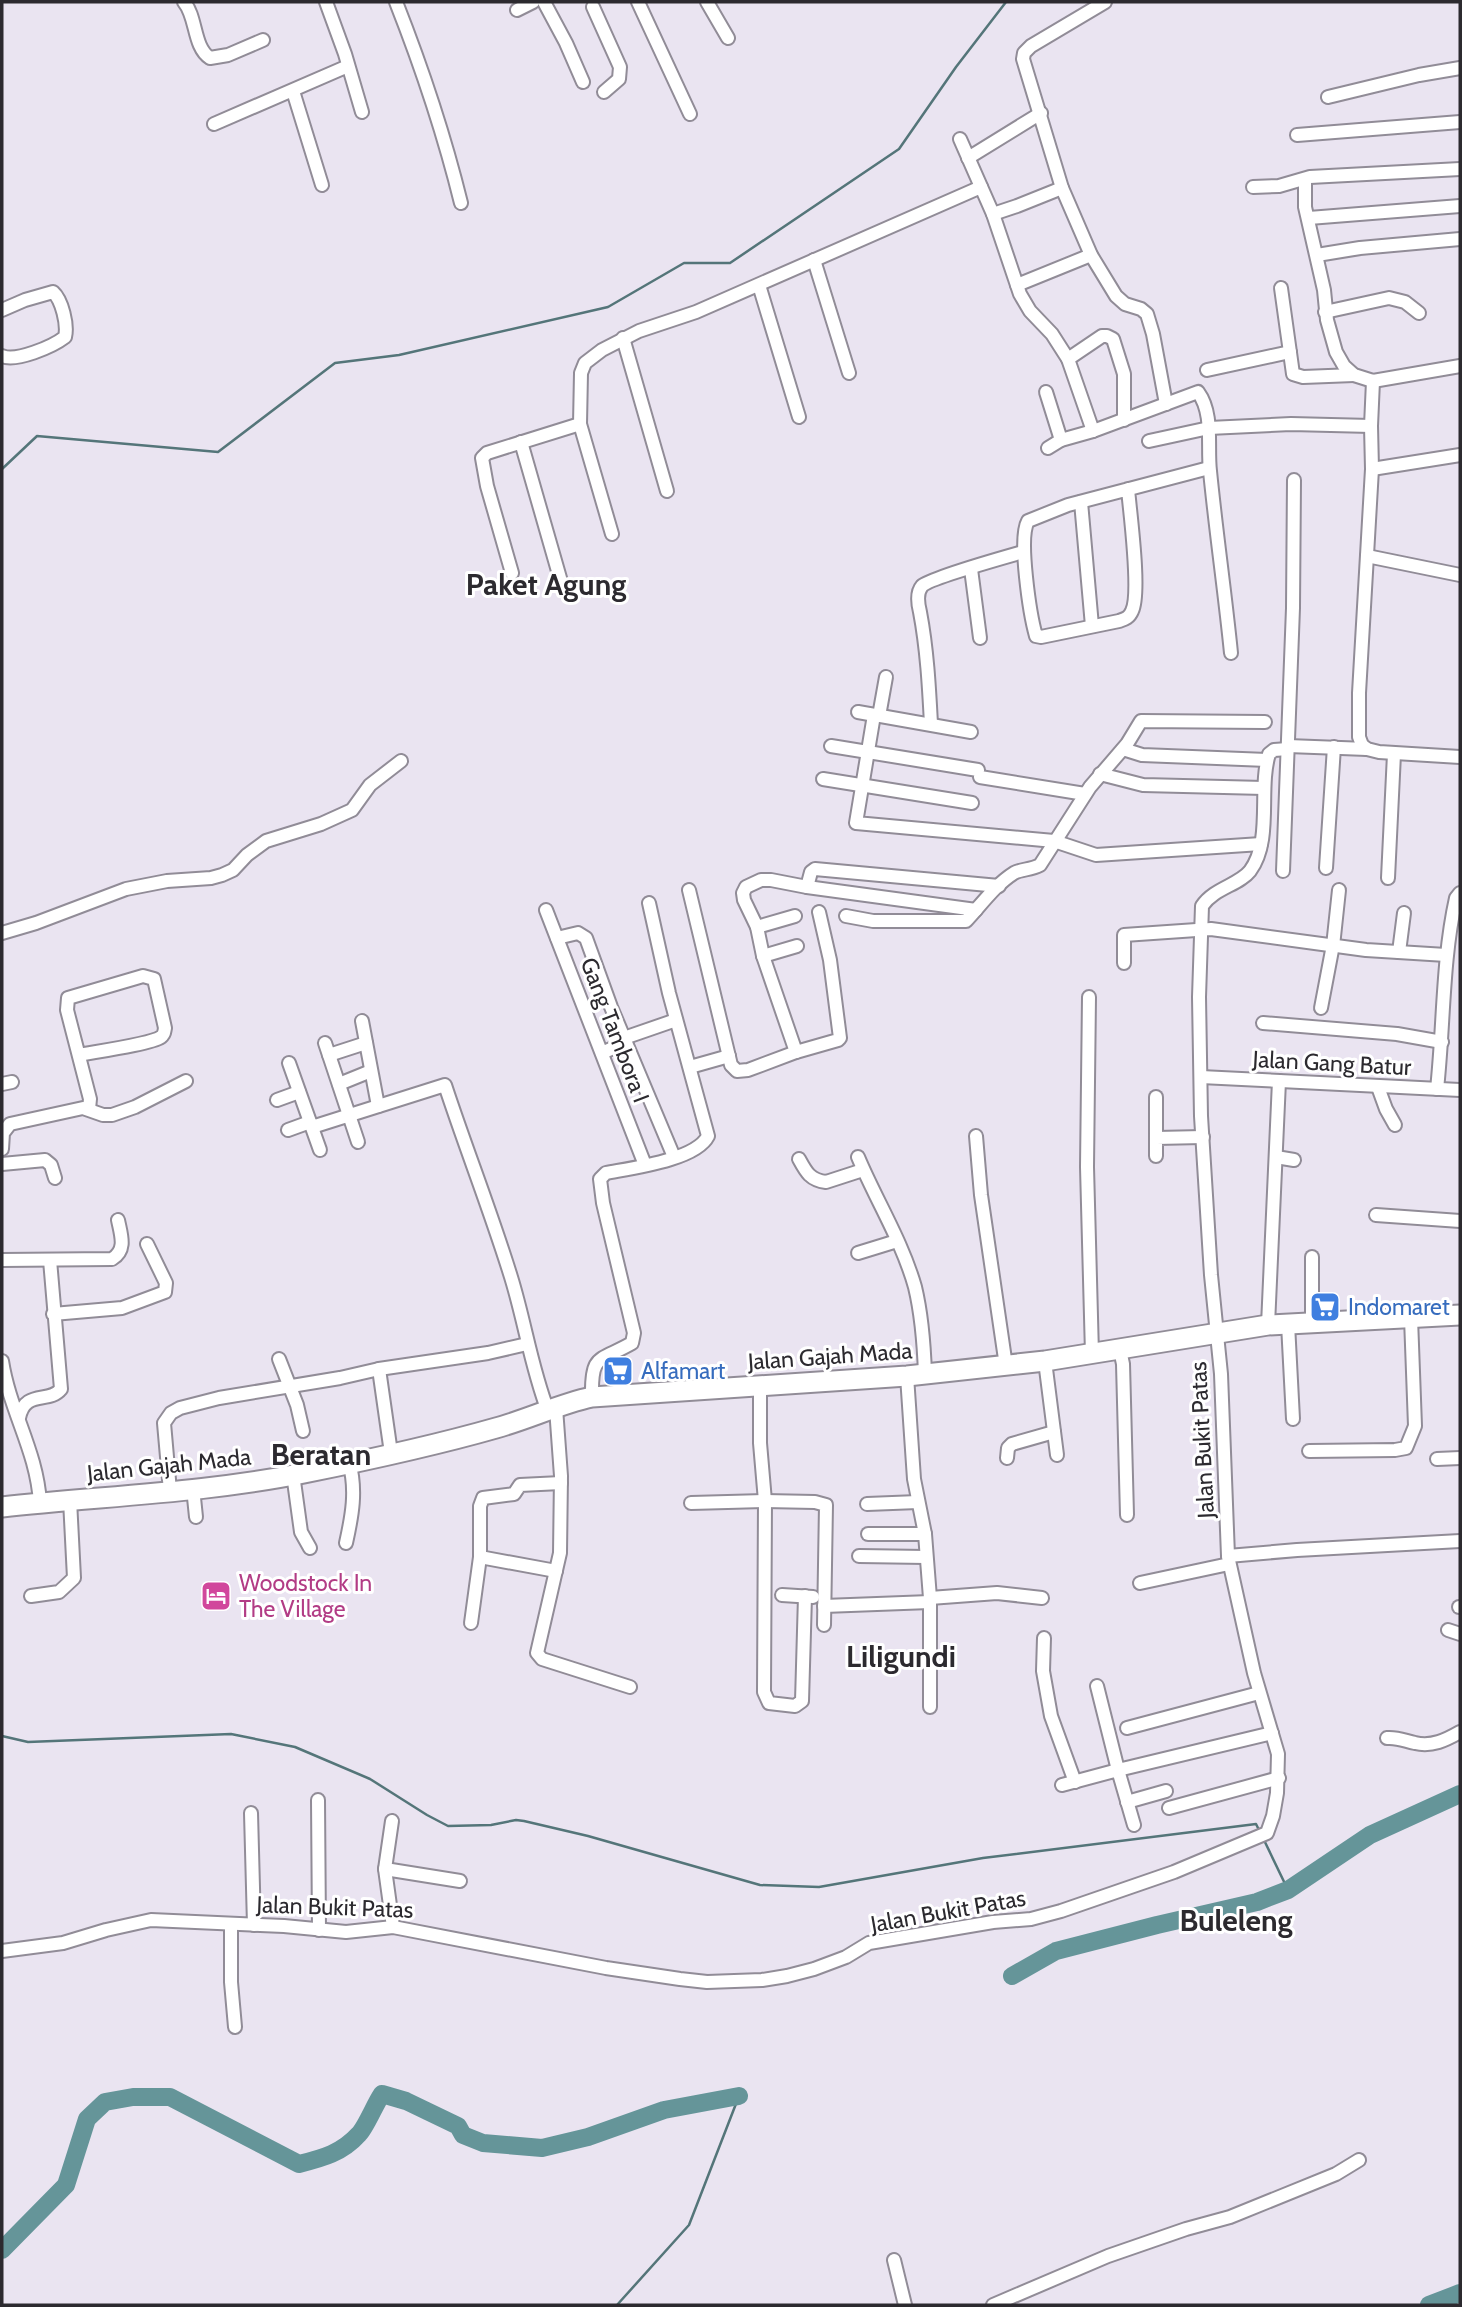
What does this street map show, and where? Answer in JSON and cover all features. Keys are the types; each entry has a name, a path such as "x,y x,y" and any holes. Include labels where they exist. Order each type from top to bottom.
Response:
{"highway":[{"name":"Jalan Gajah Mada","path":"2,1507 170,1491 293,1475 469,1436 592,1397 916,1375 1045,1361 1268,1325 1460,1315"}],"street":[{"path":"184,2 190,10 203,53 210,58 228,55 263,40"},
{"path":"326,2 362,112"},
{"path":"396,2 438,115 461,203"},
{"path":"517,10 533,2"},
{"path":"544,2 583,82"},
{"path":"638,2 690,114"},
{"path":"707,2 728,38"},
{"path":"1105,2 1024,53 1023,60 1062,188 1091,255 1115,296 1147,314 1166,404"},
{"path":"594,9 620,67 619,79 604,92"},
{"path":"214,124 348,66"},
{"path":"1328,97 1460,68"},
{"path":"293,91 322,185"},
{"path":"968,158 1041,113"},
{"path":"1297,135 1460,122"},
{"path":"960,139 993,214 1017,285 1030,311 1052,334 1068,359 1093,431"},
{"path":"1253,187 1279,186 1320,176 1460,169"},
{"path":"1305,180 1305,207 1317,255 1325,312 1339,360 1354,375"},
{"path":"612,534 580,424 579,401 583,368 602,350 622,338 696,312 981,187"},
{"path":"993,214 1062,188"},
{"path":"1309,218 1460,206"},
{"path":"1317,255 1360,248 1460,239"},
{"path":"1017,285 1091,255"},
{"path":"814,260 849,373"},
{"path":"759,285 799,416"},
{"path":"1281,288 1291,370 1297,376 1354,375 1373,381 1460,366"},
{"path":"2,310 52,292 59,299 66,331 65,337 52,344 12,359 2,356"},
{"path":"1325,312 1389,298 1405,302 1419,313"},
{"path":"1068,359 1102,336 1113,340 1124,374 1124,420"},
{"path":"622,338 667,491"},
{"path":"1208,370 1290,352"},
{"path":"1367,749 1359,737 1359,693 1372,469 1373,381"},
{"path":"1046,392 1061,440"},
{"path":"1048,448 1061,440 1198,392 1209,428 1209,468 1231,653"},
{"path":"512,573 481,461 487,453 580,424"},
{"path":"1149,441 1209,428 1291,424 1371,426"},
{"path":"521,442 562,585"},
{"path":"1372,469 1460,455"},
{"path":"1128,489 1134,560 1133,608 1128,618 1036,636 1023,552 1024,531 1028,521 1051,510 1128,489 1209,468"},
{"path":"1283,870 1294,576 1294,481"},
{"path":"1081,502 1092,626"},
{"path":"931,724 919,592 925,584 1023,552"},
{"path":"1367,556 1460,575"},
{"path":"971,569 980,638"},
{"path":"886,677 867,752 856,823 1055,841 1096,855 1261,844"},
{"path":"858,712 971,732"},
{"path":"846,916 873,920 966,921 1016,871 1031,870 1040,865 1085,794 1123,749 1137,725 1144,720 1265,723"},
{"path":"831,746 1085,794"},
{"path":"1326,868 1334,747"},
{"path":"1216,1334 1209,1256 1201,1077 1199,998 1202,906 1209,898 1250,871 1261,844 1267,760 1274,750 1334,747 1394,754 1460,757"},
{"path":"1123,749 1142,755 1267,760"},
{"path":"1388,878 1394,754"},
{"path":"2,933 45,920 126,889 222,875 233,870 266,841 321,824 352,810 370,785 401,761"},
{"path":"1100,774 1143,785 1264,788"},
{"path":"823,779 972,803"},
{"path":"807,887 811,872 815,869 999,886"},
{"path":"796,1052 763,956 757,927 744,900 746,887 761,880 771,880 976,910"},
{"path":"689,890 729,1056 734,1069 742,1071 840,1038 830,960 819,912"},
{"path":"1321,1008 1333,946 1339,890"},
{"path":"1437,1089 1443,1042 1446,955 1456,898 1460,893"},
{"path":"592,1397 596,1363 604,1356 630,1345 634,1333 599,1181 606,1173 674,1157 697,1147 708,1136 676,1020 649,903"},
{"name":"Gang Tambora I","path":"547,910 645,1165"},
{"path":"1399,952 1404,913"},
{"path":"757,927 795,916"},
{"path":"1124,964 1124,936 1201,929 1333,946 1446,955"},
{"path":"557,938 578,933 586,938 674,1157"},
{"path":"763,956 797,946"},
{"path":"79,1055 140,1043 163,1035 166,1028 154,979 143,976 68,998 67,1010 90,1099 89,1109"},
{"path":"1089,997 1087,1167 1092,1354"},
{"path":"602,1053 625,1040 676,1020"},
{"path":"362,1021 378,1106"},
{"path":"1263,1023 1397,1034 1443,1042"},
{"path":"358,1142 327,1049 366,1043"},
{"path":"690,1067 729,1056"},
{"path":"289,1063 320,1150"},
{"path":"339,1084 371,1071"},
{"name":"Jalan Gang Batur","path":"1201,1077 1460,1090"},
{"path":"2,1149 3,1133 10,1124 55,1113 89,1109 103,1115 121,1112 186,1081"},
{"path":"1268,1325 1279,1081"},
{"path":"288,1130 349,1115 445,1085 497,1232 520,1306 538,1384 552,1409 561,1483 560,1553 537,1648 538,1657 630,1687"},
{"path":"1378,1087 1395,1125"},
{"path":"277,1100 299,1092"},
{"path":"1156,1097 1156,1156"},
{"path":"976,1136 981,1195 1006,1366"},
{"path":"1156,1138 1203,1138"},
{"path":"858,1157 907,1264 924,1338 916,1375 914,1479 925,1534 930,1600 930,1707"},
{"path":"1276,1157 1294,1160"},
{"path":"799,1159 809,1176 820,1181 826,1182 863,1170"},
{"path":"2,1164 45,1160 51,1166 55,1178"},
{"path":"1376,1215 1460,1221"},
{"path":"2,1260 103,1260 117,1257 122,1244 118,1220"},
{"path":"858,1253 897,1241"},
{"path":"54,1314 122,1308 165,1292 166,1283 147,1244"},
{"path":"1312,1257 1312,1323"},
{"path":"19,1418 20,1411 28,1401 58,1394 61,1389 50,1261"},
{"path":"1309,1451 1406,1448 1415,1426 1411,1318"},
{"path":"1288,1324 1293,1419"},
{"name":"Jalan Bukit Patas","path":"2,1951 63,1943 151,1920 359,1932 393,1927 606,1968 680,1979 707,1982 762,1980 814,1969 846,1957 869,1943 993,1922 1031,1919 1174,1872 1264,1835 1273,1816 1279,1778 1278,1754 1259,1693 1228,1560 1223,1401 1216,1334"},
{"path":"170,1491 164,1427 166,1418 180,1408 379,1369 449,1360 527,1345"},
{"path":"1120,1350 1123,1364 1127,1516"},
{"path":"279,1359 303,1431"},
{"path":"2,1361 8,1393 32,1456 40,1503"},
{"path":"1045,1361 1057,1455"},
{"path":"379,1369 391,1453"},
{"path":"760,1385 760,1443 765,1501 764,1692 769,1703 795,1706 802,1701 805,1596"},
{"path":"1007,1458 1010,1445 1054,1432"},
{"path":"1437,1459 1460,1458"},
{"path":"346,1543 354,1488 349,1462"},
{"path":"293,1475 301,1532 310,1548"},
{"path":"471,1623 480,1558 480,1506 483,1498 514,1494 520,1485 561,1483"},
{"path":"193,1488 196,1517"},
{"path":"30,1596 59,1592 74,1578 70,1500"},
{"path":"691,1503 765,1501 815,1502 826,1505 824,1625"},
{"path":"867,1504 918,1503"},
{"path":"868,1534 925,1534"},
{"path":"1140,1583 1228,1560 1297,1550 1460,1541"},
{"path":"859,1556 926,1557"},
{"path":"480,1558 556,1571"},
{"path":"782,1595 805,1596 824,1602 930,1600 996,1593 1042,1598"},
{"path":"1044,1638 1043,1671 1068,1783 1272,1733"},
{"path":"1097,1686 1134,1825"},
{"path":"1127,1728 1259,1693"},
{"path":"1387,1738 1398,1737 1416,1744 1429,1744 1446,1740 1460,1732"},
{"path":"1168,1808 1279,1778"},
{"path":"1127,1802 1166,1791"},
{"path":"318,1800 319,1930"},
{"path":"251,1813 254,1925"},
{"path":"392,1821 385,1869 393,1927"},
{"path":"385,1869 460,1881"},
{"path":"231,1924 231,1982 235,2027"},
{"path":"993,2305 1108,2256 1230,2217 1336,2174 1359,2160"},
{"path":"894,2260 905,2305"}],"waterway":[{"path":"2,469 37,436 218,452 335,363 399,355 608,307 684,263 730,263 899,149 956,67 1006,2"},
{"path":"2,1736 28,1742 231,1734 295,1747 370,1779 448,1826 524,1821 588,1836 760,1885 819,1887 983,1858 1256,1824 1260,1832"},
{"path":"1012,1976 1056,1951 1257,1902 1288,1890 1370,1835 1460,1794"},
{"path":"1263,1838 1288,1890"},
{"path":"2,2250 66,2185 87,2119 105,2102 133,2097 170,2097 299,2164 332,2154 346,2146 365,2126 382,2094 406,2101 458,2126 463,2135 483,2143 542,2148 588,2137 664,2110 739,2096"},
{"path":"617,2305 689,2225 739,2096"},
{"path":"1429,2305 1460,2293"}],"place":[{"name":"Indomaret","path":"1325,1307"},
{"name":"Alfamart","path":"618,1371"},
{"name":"Woodstock In The Village","path":"216,1596"}],"district":[{"name":"Paket Agung","path":"546,585"},
{"name":"Beratan","path":"321,1455"},
{"name":"Liligundi","path":"901,1657"},
{"name":"Buleleng","path":"1236,1921"}]}
